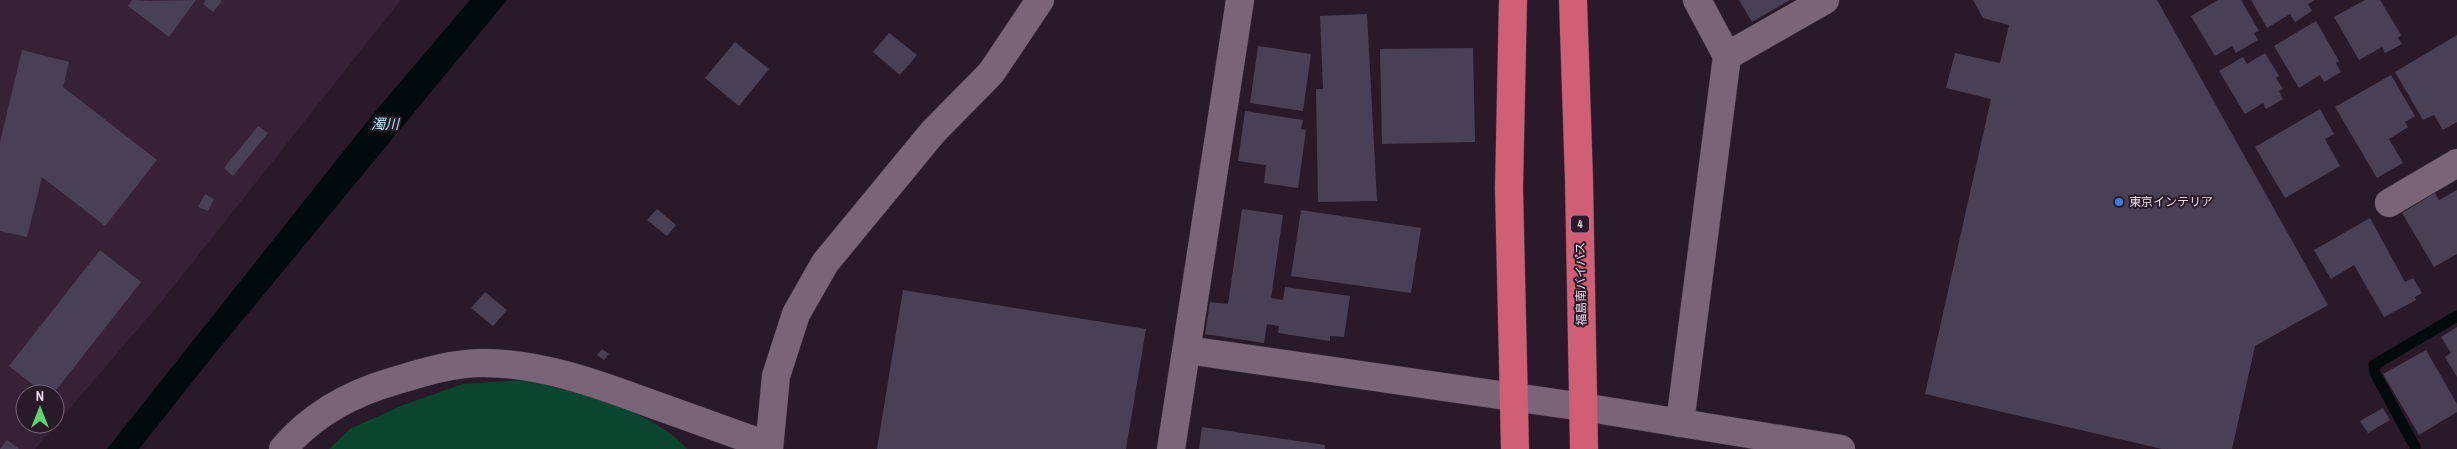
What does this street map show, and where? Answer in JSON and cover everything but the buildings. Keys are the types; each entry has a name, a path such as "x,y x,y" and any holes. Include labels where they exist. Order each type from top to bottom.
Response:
{"highway":[{"path":"1513,0 1509,188 1515,449"},
{"name":"福島南バイパス","path":"1572,0 1579,180 1584,449"}],"street":[{"path":"283,449 295,434 330,408 367,389 436,368 483,363 538,368 608,388 769,448 776,376 796,314 825,263 933,132 991,73 1040,0"},
{"path":"1171,449 1188,350 1240,0"},
{"path":"1680,423 1727,56 1697,0"},
{"path":"1727,56 1825,0"},
{"path":"2389,203 2457,164"},
{"path":"1188,350 1583,407 1842,449"}],"shaded area":[{"path":"0,0 401,0 161,302 65,414 65,384 15,384 15,434 48,434 35,449 0,449"}],"green space":[{"path":"523,380 560,384 606,399 638,414 667,431 687,449 329,449 350,429 403,405 463,384"}],"water":[{"name":"濁川","path":"470,0 507,0 212,357 139,449 107,449 374,113"}],"waterway":[{"path":"2415,447 2375,373 2374,365 2457,316"}],"place":[{"name":"東京インテリア","path":"2119,202"}]}
